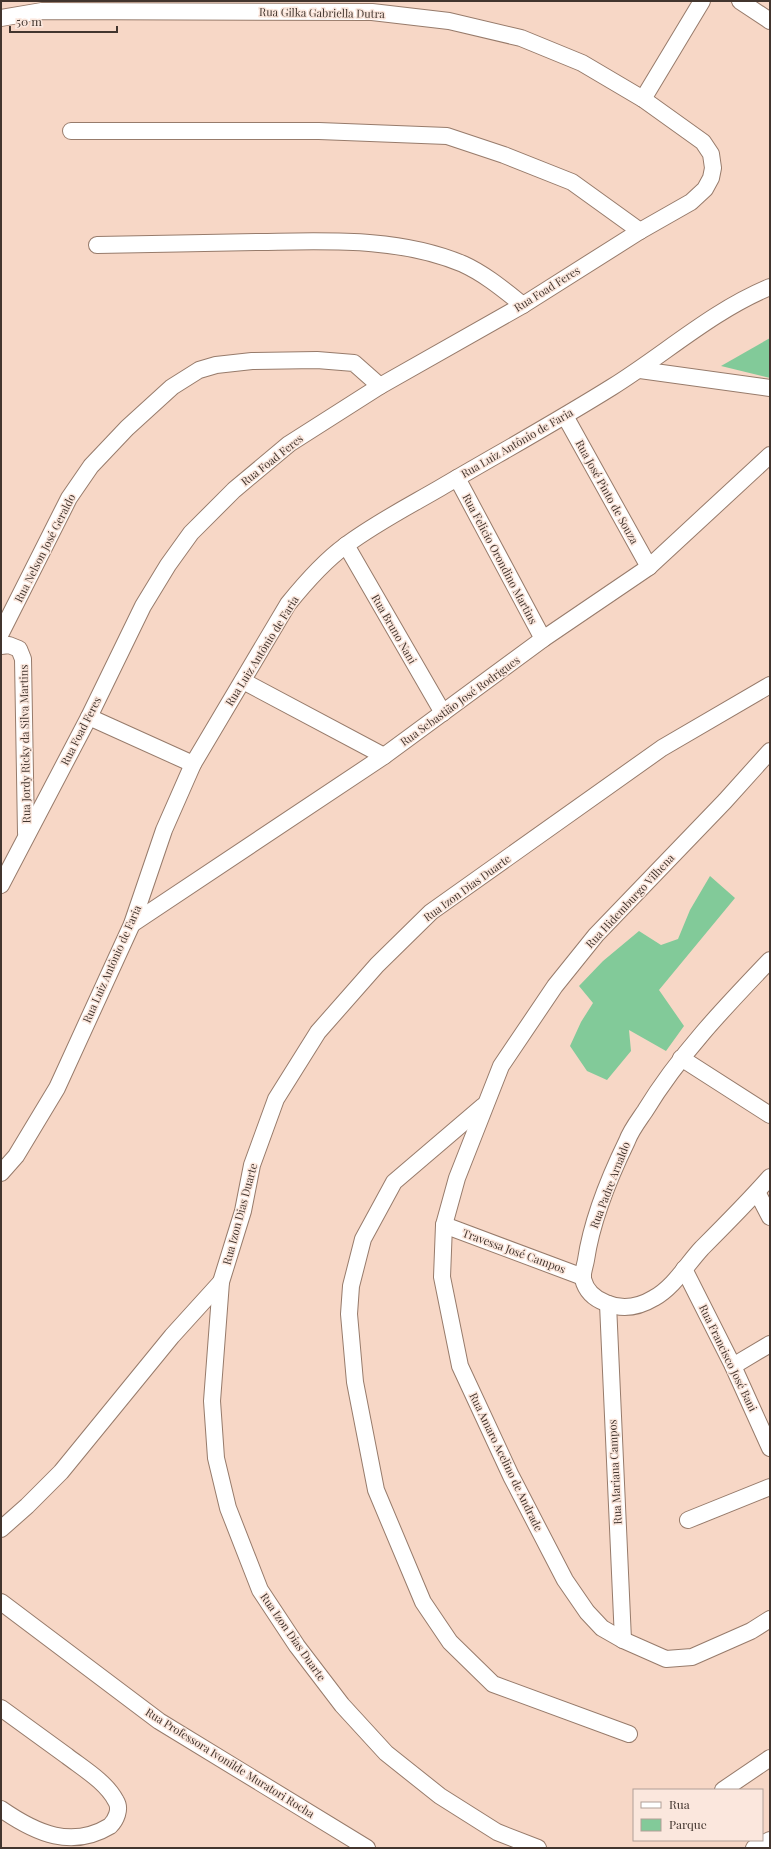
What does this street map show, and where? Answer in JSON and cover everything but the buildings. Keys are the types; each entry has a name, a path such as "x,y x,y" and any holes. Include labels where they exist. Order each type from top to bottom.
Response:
{"street":[{"path":"643,99 702,1"},
{"path":"740,1 770,21"},
{"name":"Rua Gilka Gabriella Dutra","path":"1,18 42,11 364,12 449,21 521,38 582,63 643,99 703,142 711,154 713,168"},
{"path":"71,131 318,131 447,136 504,155 572,182 640,231"},
{"name":"Rua Foad Feres","path":"1,885 89,717 143,606 168,565 191,534 234,490 289,444 380,386 523,305 640,231 691,202 705,189 711,178 713,168"},
{"path":"97,245 336,240 384,243 438,255 463,264 486,276 523,305"},
{"name":"Rua Luiz Antônio de Faria","path":"1,1173 8,1156 57,1088 132,924 164,830 193,764 288,604 304,584 346,545 640,370 691,332 723,311 770,287"},
{"name":"Rua Nelson José Geraldo","path":"1,633 6,608 69,498 91,466 127,428 172,386 199,370 216,365 252,361 316,360 354,363 380,386"},
{"path":"640,370 770,388"},
{"name":"Rua José Pinto de Souza","path":"565,416 649,567"},
{"name":"Rua Sebastião José Rodrigues","path":"132,924 384,756 543,639 649,567 770,455"},
{"name":"Rua Felicio Orondino Martins","path":"457,478 543,639"},
{"name":"Rua Bruno Nani","path":"346,545 443,713"},
{"name":"Rua Jordy Ricky da Silva Martins","path":"1,646 9,645 19,649 23,659 26,835"},
{"path":"242,681 384,756"},
{"name":"Rua Izon Dias Duarte","path":"538,1848 497,1832 484,1824 440,1796 386,1753 337,1699 297,1646 260,1590 228,1508 216,1458 212,1401 221,1282 243,1211 252,1165 276,1098 318,1032 376,965 431,912 662,748 770,685"},
{"path":"89,717 193,764"},
{"name":"Rua Hidemburgo Vilhena","path":"484,1105 501,1066 555,986 596,934 725,801 770,751"},
{"name":"Rua Padre Arnaldo","path":"583,1277 588,1247 596,1216 627,1139 660,1086 681,1058 720,1012 770,960"},
{"path":"681,1058 770,1115"},
{"path":"484,1105 394,1182 363,1239 351,1286 349,1314 355,1382 376,1490 423,1602 450,1642 493,1684 629,1734"},
{"name":"Rua Amaro Acelino de Andrade","path":"484,1105 457,1178 444,1225 442,1277 460,1366 511,1476 565,1580 586,1612 602,1628 623,1640 666,1659 692,1657 751,1631 770,1619"},
{"path":"583,1277 588,1290 596,1299 608,1304 621,1307 640,1305 655,1298 670,1286 770,1177"},
{"path":"757,1192 770,1217"},
{"name":"Travessa José Campos","path":"444,1225 583,1277"},
{"name":"Rua Francisco José Bani","path":"684,1269 733,1366 770,1448"},
{"path":"1,1529 27,1506 61,1472 172,1336 221,1282"},
{"name":"Rua Mariana Campos","path":"608,1304 623,1640"},
{"path":"733,1366 770,1344"},
{"path":"688,1520 770,1486"},
{"name":"Rua Professora Ivonilde Muratori Rocha","path":"1,1602 159,1721 367,1848"},
{"path":"1,1708 88,1772 109,1790 117,1802 118,1808 113,1823 103,1834 86,1844 70,1847 59,1846 43,1838 1,1809"},
{"path":"724,1789 770,1758"},
{"path":"754,1848 770,1840"}],"green space":[{"path":"770,338 770,378 721,366"},
{"path":"710,876 735,898 659,990 684,1026 666,1051 629,1030 631,1051 607,1080 587,1071 570,1046 581,1022 593,1003 579,986 603,961 639,931 661,945 678,939 690,910"}]}
